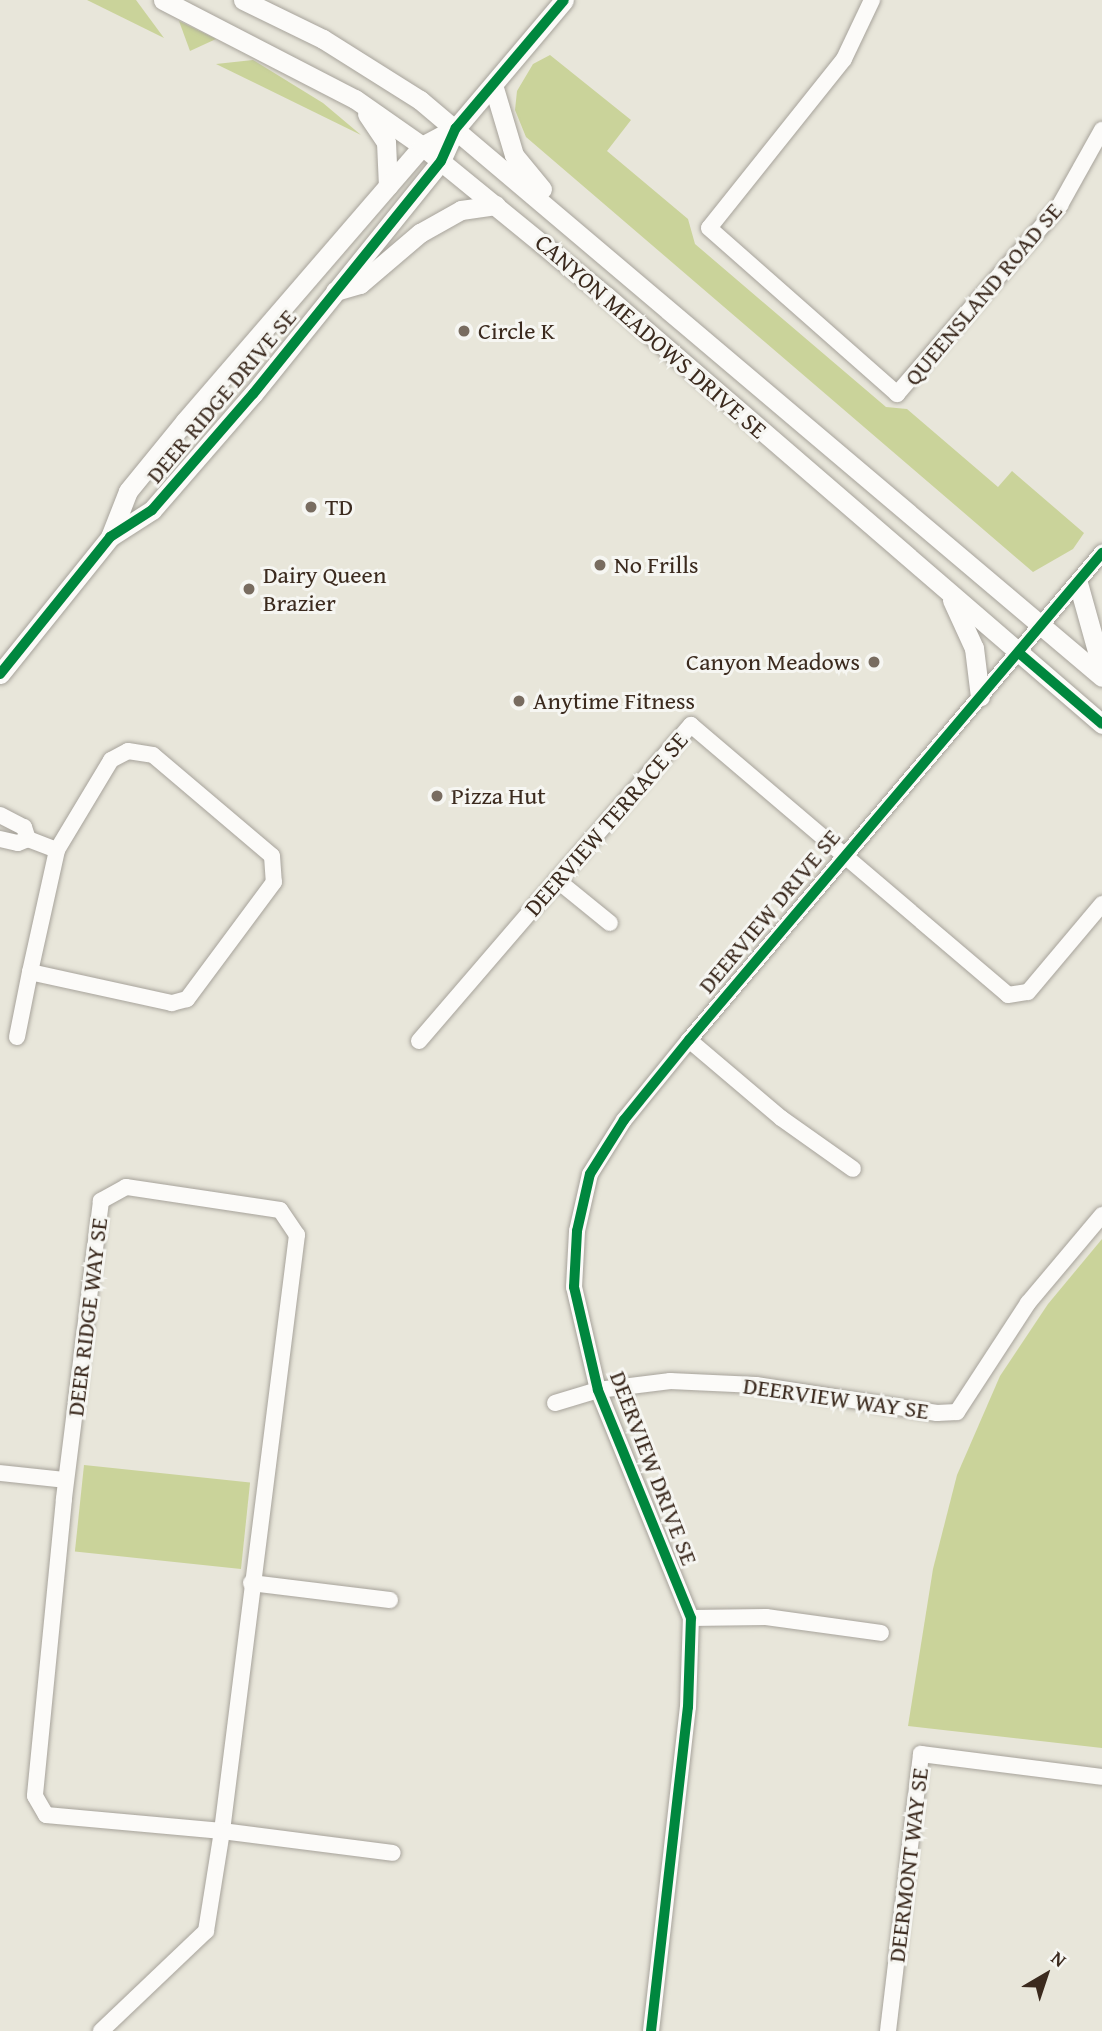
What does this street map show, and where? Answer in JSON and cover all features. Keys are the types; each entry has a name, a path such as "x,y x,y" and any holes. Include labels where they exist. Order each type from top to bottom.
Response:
{"street":[{"name":"CANYON MEADOWS DRIVE SE","path":"163,0 355,99 422,146 496,205 1102,724"},
{"name":"CANYON MEADOWS DRIVE SE","path":"243,0 374,69 456,128 1102,677"},
{"path":"456,128 494,88 564,0"},
{"name":"QUEENSLAND ROAD SE","path":"872,0 844,59 709,228 897,394 1060,205 1102,130"},
{"path":"494,88 514,155 583,234"},
{"path":"355,99 386,142 388,186"},
{"name":"DEER RIDGE DRIVE SE","path":"0,674 110,537 128,491 422,146 456,128"},
{"name":"DEER RIDGE DRIVE SE","path":"110,537 152,510 441,161 456,128"},
{"path":"335,291 360,284 420,233 461,209 496,205"},
{"name":"DEERVIEW DRIVE SE","path":"651,2031 688,1707 691,1618 598,1390 574,1287 577,1231 590,1174 624,1121 689,1040 845,852 1019,653 1102,553"},
{"path":"1078,583 1102,669"},
{"path":"948,593 974,648 980,697"},
{"name":"DEERVIEW TERRACE SE","path":"419,1041 691,725 845,852"},
{"path":"17,1037 30,972 57,850 111,760 128,751 153,755 272,856 274,882 187,999 172,1003 30,972"},
{"path":"0,815 24,827 28,839"},
{"path":"0,839 18,843 28,839 57,850"},
{"path":"845,852 1008,995 1028,992 1102,904"},
{"path":"557,880 610,923"},
{"path":"689,1040 781,1118 853,1169"},
{"name":"DEER RIDGE WAY SE","path":"101,2031 206,1931 222,1831 251,1583 297,1234 280,1210 126,1187 101,1201 66,1480 35,1796 46,1815 222,1831"},
{"name":"DEERVIEW WAY SE","path":"598,1390 670,1381 721,1382 937,1413 957,1412 1028,1303 1102,1215"},
{"name":"DEERVIEW DRIVE SE","path":"555,1402 598,1390"},
{"path":"0,1472 66,1480"},
{"path":"251,1583 390,1600"},
{"path":"691,1618 766,1617 881,1633"},
{"name":"DEERMONT WAY SE","path":"888,2031 921,1754 1102,1777"},
{"path":"222,1831 393,1853"}],"green space":[{"path":"87,0 136,0 164,38"},
{"path":"179,21 216,39 190,51"},
{"path":"550,55 631,120 607,151 688,219 695,244 886,407 907,409 998,487 1012,471 1084,533 1073,549 1033,572 526,137 515,110 517,91 533,64"},
{"path":"253,60 323,103 361,135 216,64"},
{"path":"1102,1239 1102,1748 908,1726 933,1569 957,1475 1000,1376 1048,1304"},
{"path":"84,1465 250,1482 241,1569 75,1552"}],"cycle path":[{"path":"0,674 110,537 152,510 253,394 441,161 456,128 564,0"},
{"path":"651,2031 688,1707 691,1618 598,1390 574,1287 577,1231 590,1174 624,1120 689,1040 1102,553"},
{"path":"1019,653 1102,724"}],"place":[{"name":"Circle K","path":"464,331"},
{"name":"TD","path":"311,507"},
{"name":"No Frills","path":"600,565"},
{"name":"Dairy Queen Brazier","path":"249,589"},
{"name":"Canyon Meadows","path":"874,662"},
{"name":"Anytime Fitness","path":"519,701"},
{"name":"Pizza Hut","path":"437,796"}]}
